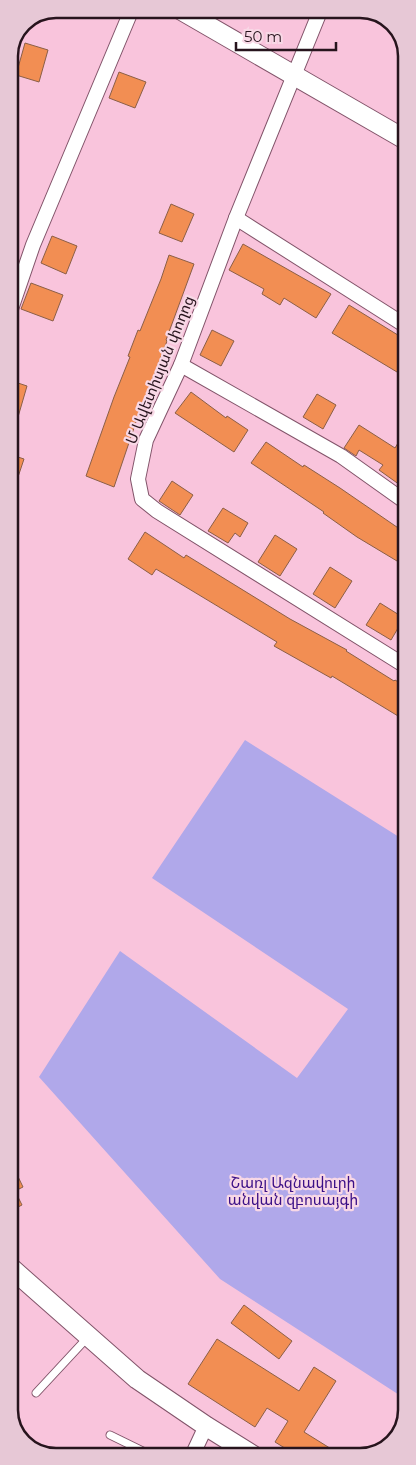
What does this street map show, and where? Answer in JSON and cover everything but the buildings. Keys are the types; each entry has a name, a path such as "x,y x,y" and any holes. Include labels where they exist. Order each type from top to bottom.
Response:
{"main road":[{"path":"195,18 398,135"},
{"path":"18,1274 136,1379 241,1448"}],"street":[{"path":"18,289 33,245 128,18"},
{"name":"Մ Ավետիսյան փողոց","path":"317,18 236,218 181,365 146,440 138,479 142,500 398,661"},
{"path":"236,218 398,321"},
{"path":"181,365 341,456 398,497"},
{"path":"196,1447 206,1426"}],"lane":[{"path":"36,1392 88,1336"},
{"path":"110,1435 135,1447"}],"green space":[{"name":"Շառլ Ազնավուրի անվան զբոսայգի","path":"245,740 398,836 398,1394 220,1279 39,1077 120,951 297,1078 348,1009 152,878"}]}
